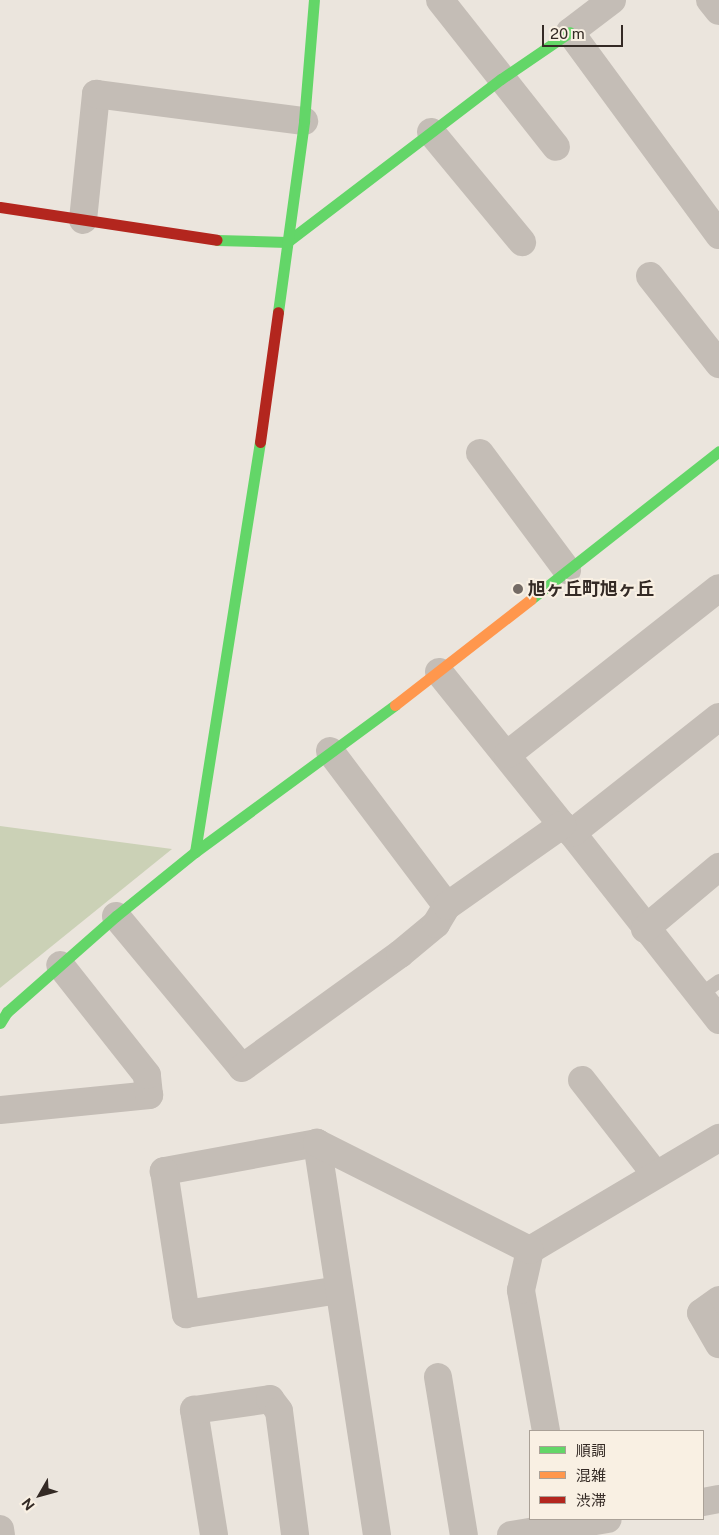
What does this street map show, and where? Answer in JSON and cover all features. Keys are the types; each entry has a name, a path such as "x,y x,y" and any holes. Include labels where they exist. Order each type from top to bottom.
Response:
{"street":[{"path":"195,852 258,455 304,121 314,0"},
{"path":"440,0 556,147"},
{"path":"0,207 229,242 287,242 501,79 570,32 612,0"},
{"path":"710,0 719,11"},
{"path":"570,32 719,235"},
{"path":"82,220 96,94 304,121"},
{"path":"431,132 522,242"},
{"path":"650,276 719,364"},
{"path":"0,1023 7,1012 60,965 116,916 195,852 439,672 719,451"},
{"path":"480,453 567,570"},
{"path":"508,754 719,588"},
{"path":"439,672 508,754 645,929 710,988 719,1020"},
{"path":"116,916 242,1068 400,954 436,924 447,906 567,829 719,717"},
{"path":"330,751 447,906"},
{"path":"645,929 719,867"},
{"path":"0,1110 149,1095 147,1075 60,965"},
{"path":"582,1080 656,1175"},
{"path":"546,1430 521,1290 530,1250 718,1140"},
{"path":"339,1290 186,1314 164,1171 317,1143 530,1250"},
{"path":"317,1143 377,1535"},
{"path":"719,1300 701,1313 719,1344"},
{"path":"438,1377 464,1535"},
{"path":"214,1535 194,1410 270,1398 279,1411 295,1535"},
{"path":"704,1502 719,1499"},
{"path":"511,1535 563,1523 597,1520"},
{"path":"0,1529 1,1535"}],"green space":[{"path":"0,826 172,849 0,988"}],"traffic: fast":[{"path":"278,312 304,121 314,0"},
{"path":"217,240 287,242 501,79 570,32"},
{"path":"195,852 260,442"},
{"path":"531,599 719,451"},
{"path":"0,1023 7,1012 116,916 195,852 395,705"}],"traffic: slow":[{"path":"395,705 531,599"}],"traffic: jam":[{"path":"0,207 217,240"},
{"path":"260,442 278,312"}],"place":[{"name":"旭ヶ丘町旭ヶ丘","path":"518,589"}]}
